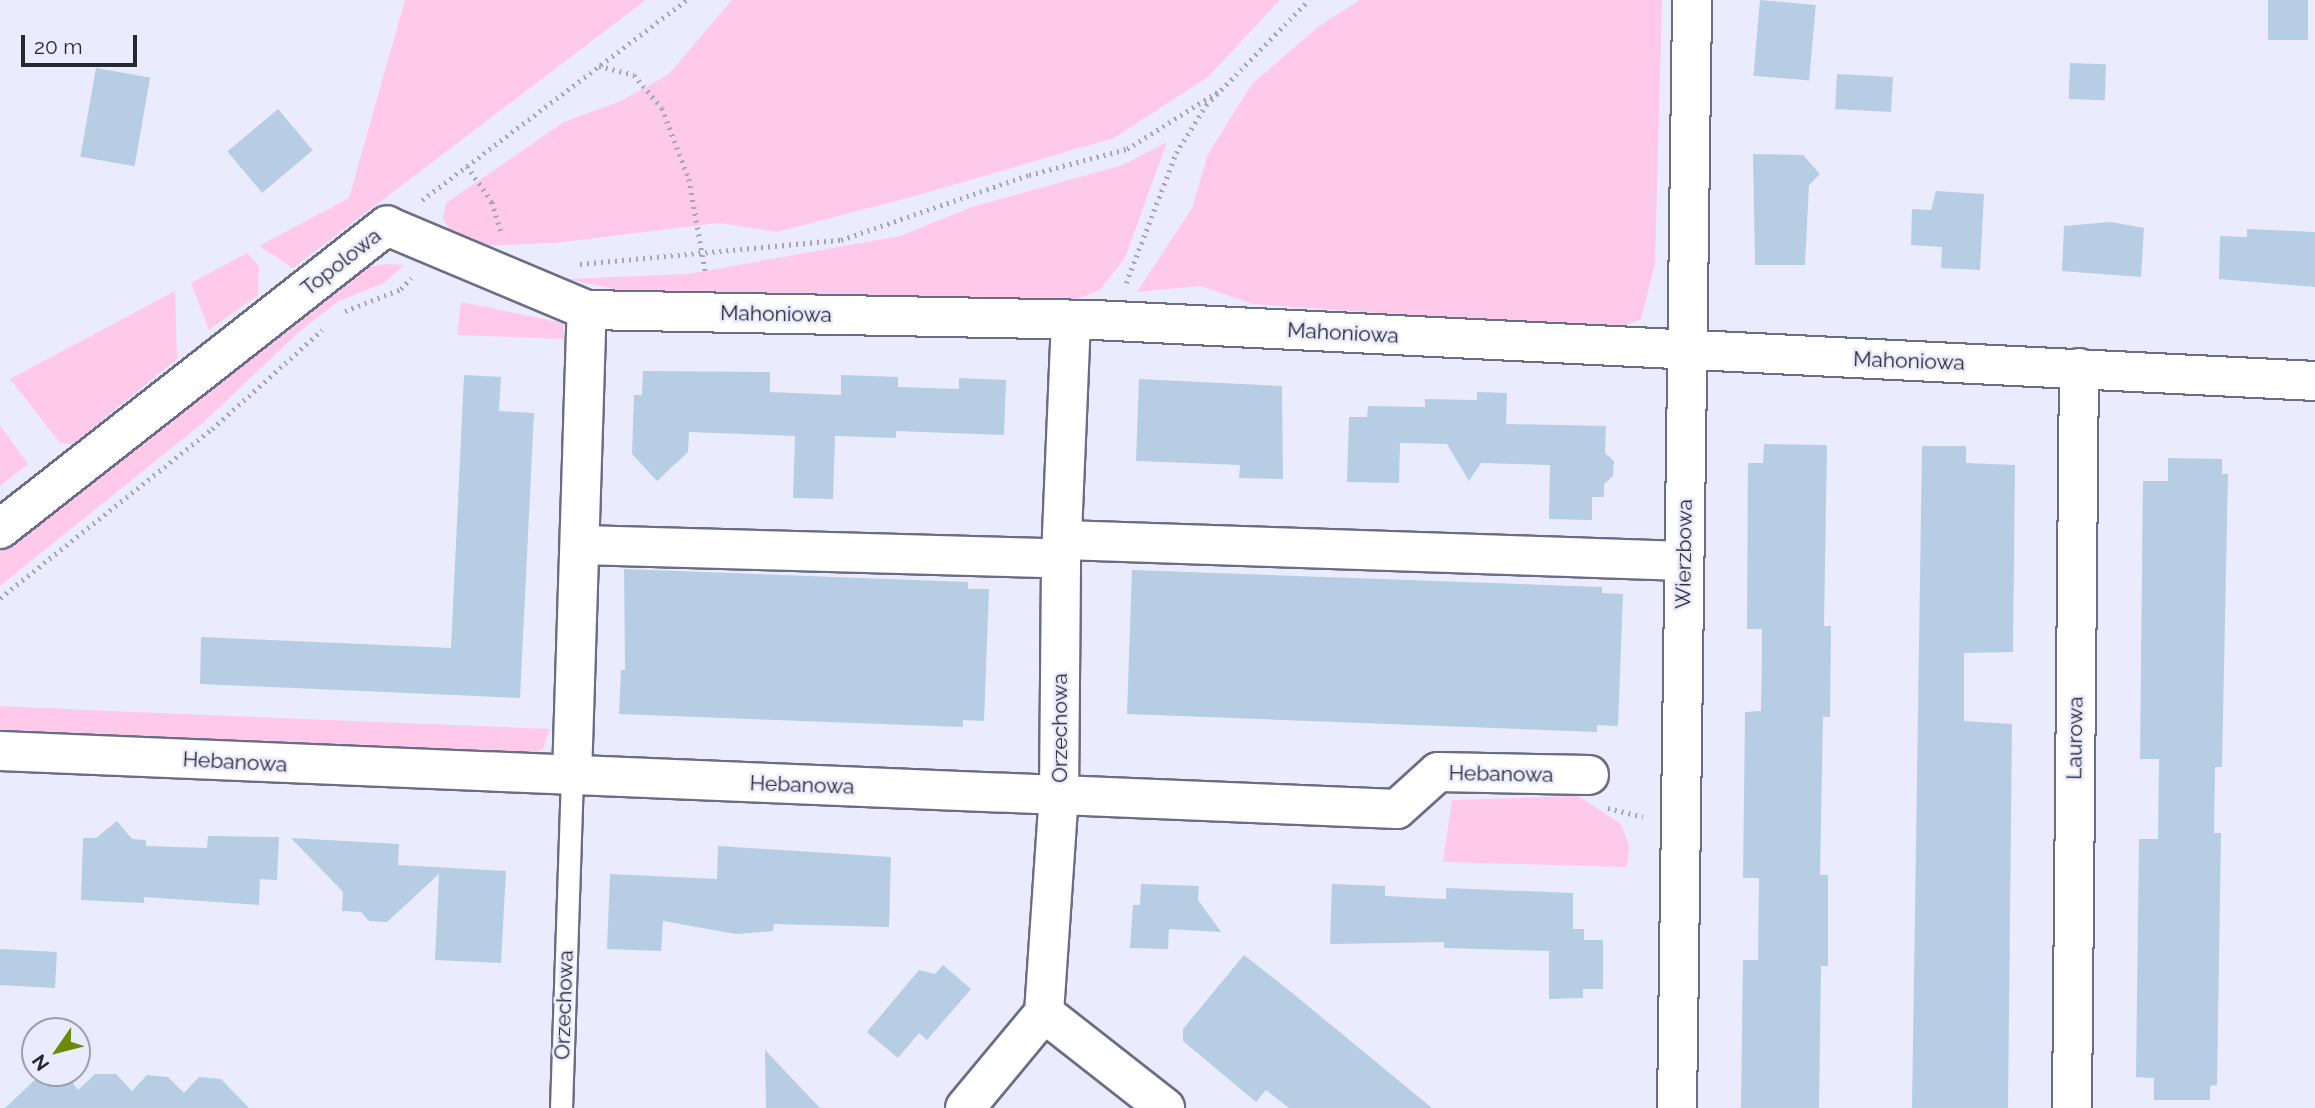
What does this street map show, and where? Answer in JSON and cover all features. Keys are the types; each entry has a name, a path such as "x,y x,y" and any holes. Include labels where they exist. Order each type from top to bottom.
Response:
{"street":[{"name":"Wierzbowa","path":"1677,1108 1679,819 1691,352 1692,0"},
{"name":"Mahoniowa","path":"387,226 587,310 1082,320 2315,381"},
{"name":"Topolowa","path":"0,529 387,226"},
{"path":"572,777 587,310"},
{"name":"Orzechowa","path":"1044,1013 1059,795 1062,549 1082,320"},
{"name":"Laurowa","path":"2071,1108 2079,368"},
{"path":"581,545 1062,549 1684,561"},
{"name":"Hebanowa","path":"0,751 572,777 1397,809 1438,772 1589,775"},
{"path":"965,1108 1044,1013 1165,1108"}],"lane":[{"name":"Orzechowa","path":"561,1108 572,777"}],"path":[{"name":"Topolowa","path":"387,226 686,0"},
{"path":"1082,320 1119,295 1137,263 1176,153 1219,91 1309,0"},
{"path":"599,66 634,75 662,108 689,179 711,313"},
{"path":"568,265 703,255 841,240 1029,174 1127,149 1219,91"},
{"path":"467,166 492,202 504,238 503,274"},
{"path":"342,313 401,289 440,247"},
{"path":"0,598 212,429 332,321"},
{"path":"1589,775 1602,806 1627,816 1679,819"}],"shaded area":[{"path":"405,0 646,0 293,268 259,246 349,198"},
{"path":"732,0 1280,0 1208,77 1114,138 915,196 777,232 719,223 555,243 472,246 451,234 443,218 446,203 564,122 621,101 669,74"},
{"path":"1360,0 1662,0 1655,264 1641,319 1615,330 1253,304 1200,286 1137,292 1192,208 1208,154 1252,84 1319,26"},
{"path":"1167,142 1125,258 1100,290 1077,299 618,290 568,279 688,274 900,236 972,207 1123,165"},
{"path":"247,253 259,266 258,295 209,330 191,283"},
{"path":"384,264 404,265 384,283 339,301 299,332 204,422 0,586 0,553 354,270"},
{"path":"175,291 177,359 73,444 60,443 10,379"},
{"path":"461,302 563,323 565,339 457,335"},
{"path":"0,425 28,464 0,486"},
{"path":"0,706 550,729 543,749 529,756 0,734"},
{"path":"1578,796 1621,824 1629,846 1627,867 1443,862 1452,800"}],"building":[{"path":"1760,0 1816,5 1809,81 1753,76"},
{"path":"2268,0 2308,0 2308,40 2268,40"},
{"path":"2070,63 2106,64 2105,100 2069,99"},
{"path":"96,68 150,78 135,166 80,157"},
{"path":"1837,74 1893,77 1891,112 1835,109"},
{"path":"278,109 313,150 262,193 227,151"},
{"path":"1753,154 1803,155 1820,174 1809,185 1805,265 1755,265"},
{"path":"1936,191 1984,194 1980,270 1941,268 1942,247 1911,245 1912,209 1931,210"},
{"path":"2111,222 2144,228 2141,277 2062,271 2064,226"},
{"path":"2247,229 2315,232 2315,287 2219,279 2220,236 2247,237"},
{"path":"643,371 770,372 770,392 841,395 841,375 898,377 898,387 959,389 959,378 1006,380 1004,435 896,431 896,438 835,436 833,499 793,498 795,436 689,432 688,452 657,481 632,454 634,395 642,395"},
{"path":"464,375 501,377 499,411 534,413 520,698 200,684 201,637 451,648"},
{"path":"1139,379 1282,386 1283,479 1239,478 1240,465 1136,461"},
{"path":"1477,392 1507,393 1506,424 1606,426 1605,453 1614,461 1613,476 1604,484 1604,497 1592,497 1592,520 1549,519 1550,465 1481,463 1469,481 1447,444 1400,443 1399,483 1347,482 1349,417 1367,417 1368,406 1425,407 1425,399 1477,400"},
{"path":"1764,444 1827,445 1824,626 1831,626 1830,717 1823,717 1820,875 1828,875 1828,966 1821,966 1819,1108 1741,1108 1743,960 1758,960 1759,878 1743,878 1745,712 1761,711 1762,647 1762,629 1747,629 1748,463 1763,463"},
{"path":"1922,446 1966,446 1966,463 2015,465 2013,652 1964,653 1964,721 2012,724 2008,1108 1912,1108"},
{"path":"2168,458 2222,459 2222,474 2228,474 2222,767 2215,767 2214,833 2221,833 2217,1085 2210,1086 2210,1100 2154,1100 2154,1078 2136,1077 2139,839 2158,839 2159,759 2140,759 2143,481 2168,481"},
{"path":"624,569 968,582 968,589 989,589 984,721 963,720 963,727 619,714 621,670 625,670"},
{"path":"1132,570 1602,587 1602,593 1623,594 1618,726 1597,725 1597,732 1127,714"},
{"path":"117,821 132,839 146,840 146,846 207,848 208,836 279,837 277,880 260,879 259,905 144,897 144,903 81,900 83,838 96,838"},
{"path":"291,838 399,844 398,865 506,871 501,963 435,960 439,874 387,922 369,921 361,912 342,911 343,892"},
{"path":"718,846 891,857 889,927 774,924 773,931 736,934 663,921 661,951 607,949 610,874 717,879"},
{"path":"1141,884 1199,886 1198,900 1221,932 1169,929 1168,949 1130,948 1133,905 1140,905"},
{"path":"1332,884 1385,886 1385,896 1446,899 1446,888 1573,893 1573,929 1584,929 1584,940 1603,940 1603,989 1583,989 1583,998 1549,999 1549,951 1444,948 1444,942 1330,944"},
{"path":"0,949 57,952 55,988 0,985"},
{"path":"1244,955 1432,1108 1289,1108 1266,1090 1256,1102 1183,1041 1183,1029"},
{"path":"943,965 971,989 927,1040 919,1033 898,1058 867,1032 919,970 935,974"},
{"path":"765,1050 820,1108 766,1108"},
{"path":"95,1074 116,1074 132,1091 147,1075 168,1077 184,1093 199,1077 221,1079 249,1108 5,1108 27,1087 76,1087 78,1090 81,1087 91,1087 91,1078"}]}
